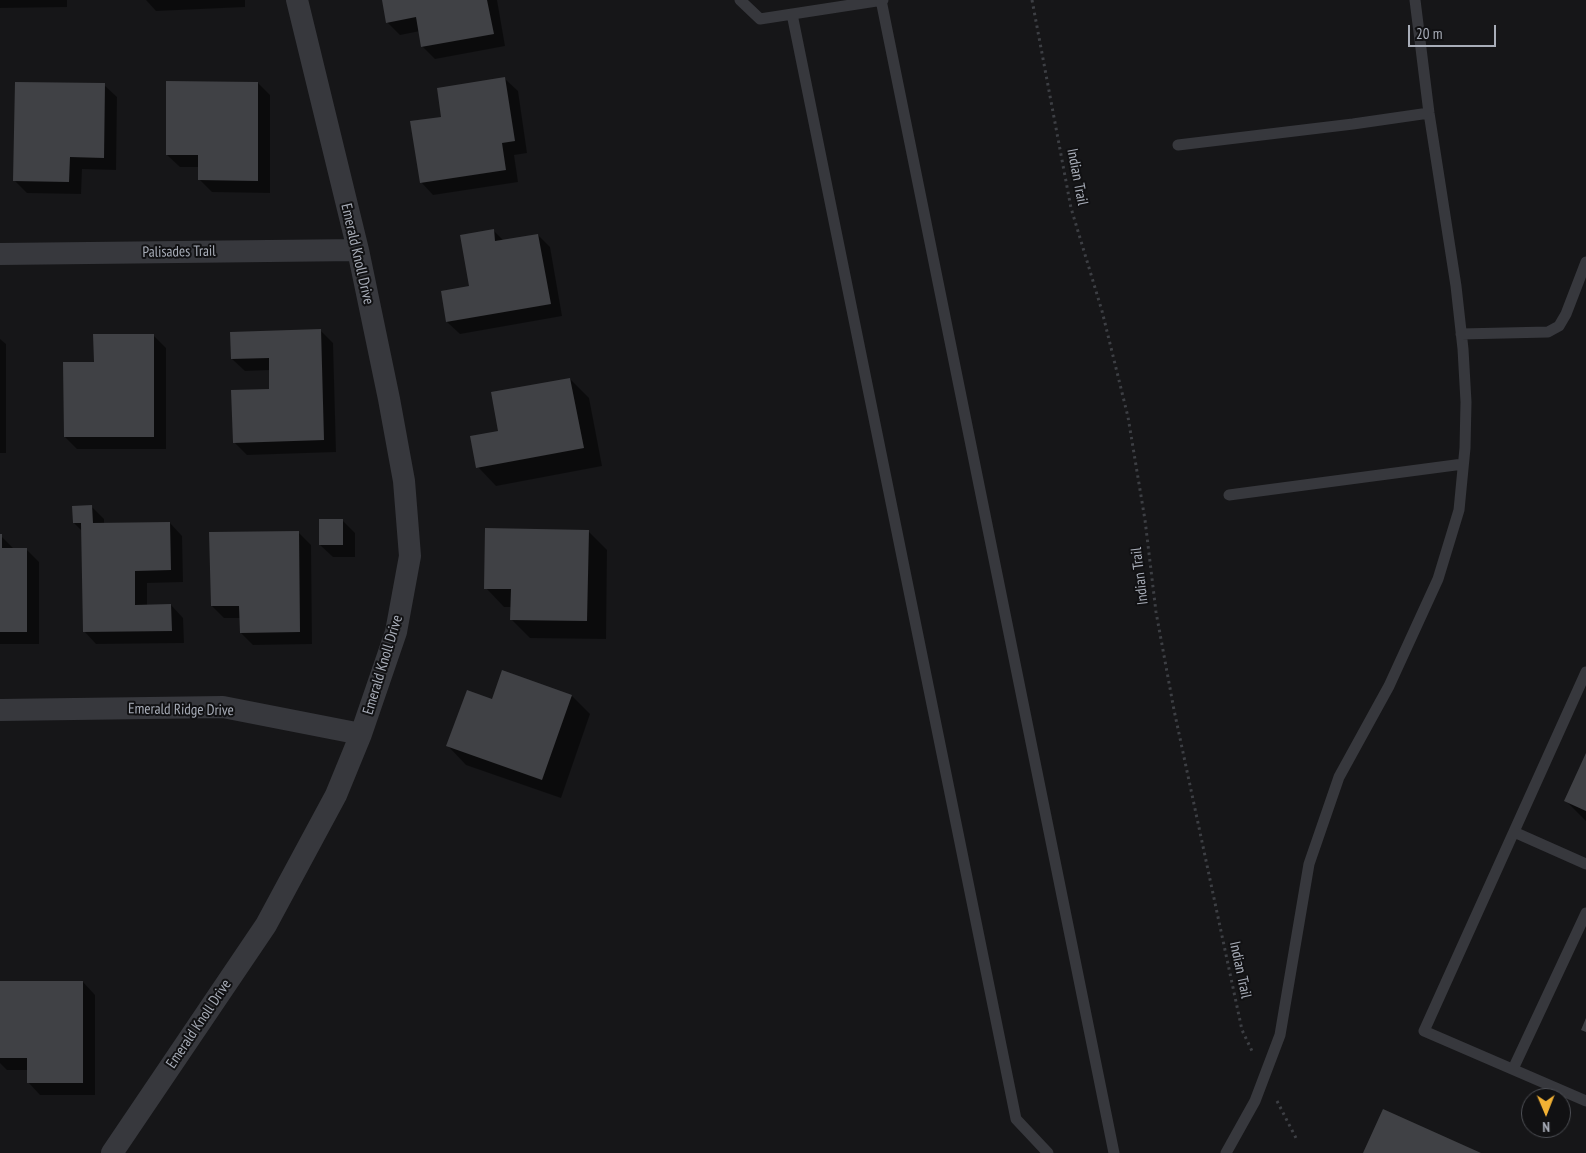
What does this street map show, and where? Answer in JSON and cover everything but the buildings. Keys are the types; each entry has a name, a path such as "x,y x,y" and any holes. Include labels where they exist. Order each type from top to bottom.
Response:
{"street":[{"name":"Emerald Knoll Drive","path":"112,1153 266,925 336,795 361,734 396,632 410,556 404,481 358,250 297,0"},
{"name":"Palisades Trail","path":"0,254 358,250"},
{"name":"Emerald Ridge Drive","path":"0,710 223,707 361,734"}],"lane":[{"path":"740,0 760,19 882,0 1114,1153"},
{"path":"1226,1153 1255,1102 1280,1035 1309,864 1339,777 1389,686 1438,579 1459,510 1466,402 1461,334 1456,286 1429,113 1415,0"},
{"path":"792,14 1016,1119 1048,1153"},
{"path":"1178,145 1429,113"},
{"path":"1461,334 1548,332 1559,326 1566,314 1586,262"},
{"path":"1229,495 1463,464"},
{"path":"1586,672 1424,1031 1586,1101"},
{"path":"1514,832 1586,864"},
{"path":"1513,1069 1586,914"}],"path":[{"name":"Indian Trail","path":"1032,0 1071,208 1102,311 1128,417 1156,612 1172,701 1242,1030 1264,1077 1298,1140"}]}
